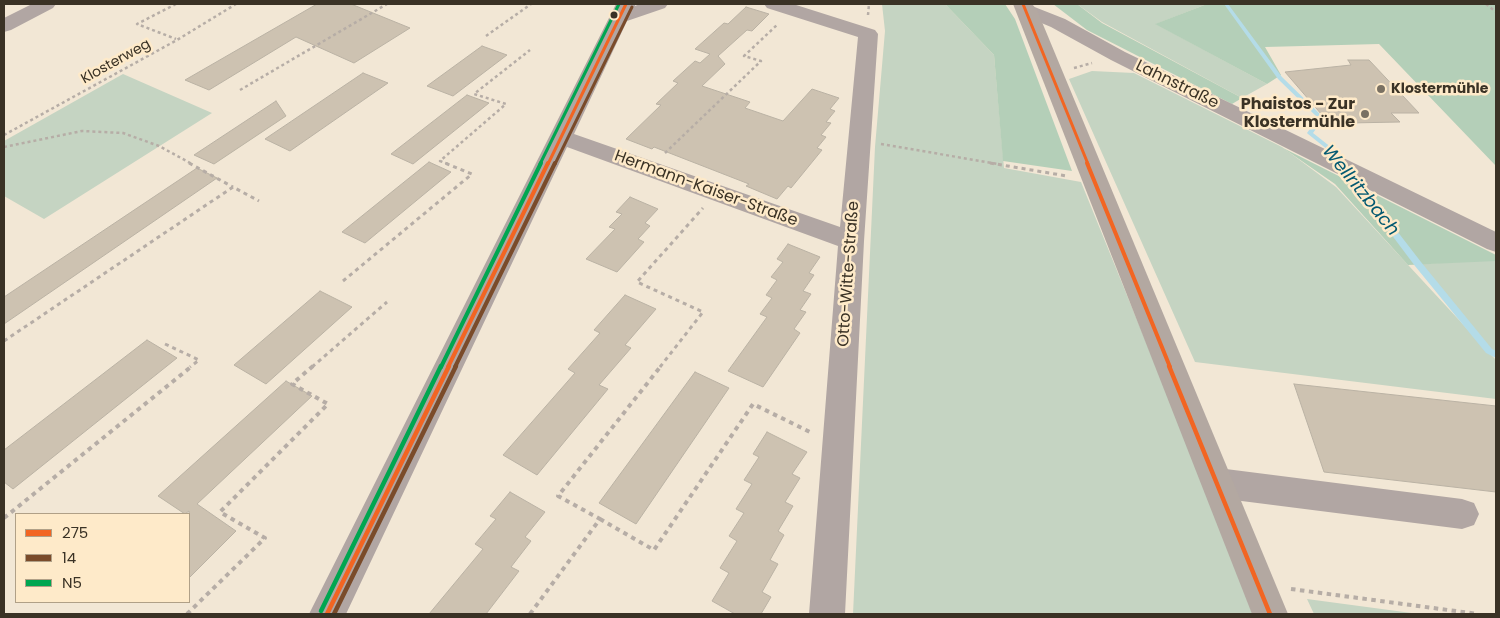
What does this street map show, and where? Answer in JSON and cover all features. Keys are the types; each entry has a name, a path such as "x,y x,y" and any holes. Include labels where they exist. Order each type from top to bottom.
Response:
{"main road":[{"path":"1025,7 1270,614"}],"street":[{"path":"4,26 46,4"},
{"path":"327,614 623,10 658,4"},
{"name":"Otto-Witte-Straße","path":"774,4 868,34 851,241 827,614"},
{"name":"Lahnstraße","path":"1025,7 1118,56 1496,243"},
{"name":"Hermann-Kaiser-Straße","path":"561,137 851,241"},
{"path":"1218,484 1462,514"}],"path":[{"path":"176,4 137,24 177,40"},
{"name":"Klosterweg","path":"4,135 177,40 236,4"},
{"path":"240,90 387,4"},
{"path":"486,36 531,4"},
{"path":"1486,4 1496,12"},
{"path":"649,168 760,61 744,56 793,10"},
{"path":"343,281 472,174 440,161 506,104 474,94 530,50"},
{"path":"4,147 82,131 123,133 159,146 259,201"},
{"path":"860,140 1095,180"},
{"path":"4,341 233,186"},
{"path":"716,193 637,282 703,312 558,496 654,550 753,404 838,446"},
{"path":"187,614 265,538 220,512 328,404 292,384 387,302"},
{"path":"4,518 199,360 165,344"},
{"path":"530,614 600,519"},
{"path":"1258,584 1478,614"}],"green space":[{"path":"882,4 945,4 994,55 1004,168 1081,182 1176,416 1253,614 853,614 875,147 885,31"},
{"path":"945,4 1005,4 1015,19 1072,171 1003,161 994,55"},
{"path":"1053,4 1077,4 1102,23 1242,98 1232,104 1087,30"},
{"path":"1077,4 1207,4 1156,24 1267,84 1242,98 1102,22"},
{"path":"1207,4 1496,4 1496,166 1379,44 1265,47 1281,75 1267,84 1155,24"},
{"path":"1092,71 1134,73 1282,147 1336,187 1496,360 1496,399 1195,362 1069,79"},
{"path":"123,74 212,113 44,219 4,196 4,141"},
{"path":"1283,148 1496,255 1496,261 1408,265 1335,184"},
{"path":"1496,260 1496,356 1489,351 1420,264"},
{"path":"1307,599 1419,614 1314,614"}],"building":[{"path":"317,4 351,4 410,28 354,63 296,37 209,90 185,80"},
{"path":"746,7 769,14 752,31 747,30 718,56 725,64 702,86 750,102 745,108 783,121 812,89 839,98 830,109 835,111 826,122 831,123 821,135 826,137 817,148 822,150 791,188 788,186 777,199 746,186 749,184 654,147 652,149 626,139 661,105 656,104 678,83 673,81 695,61 700,63 710,54 695,49 724,23 728,24"},
{"path":"482,46 507,55 453,96 427,86"},
{"name":"Klostermühle","path":"1348,60 1369,60 1419,113 1391,113 1400,122 1348,123 1336,115 1322,115 1285,72 1351,65"},
{"path":"363,73 388,83 290,151 265,139"},
{"path":"467,95 489,103 413,164 391,154"},
{"path":"276,101 286,116 214,164 194,155"},
{"path":"429,162 451,172 365,243 342,232"},
{"path":"197,168 217,178 4,324 4,297"},
{"path":"630,197 658,209 645,223 650,226 638,239 644,242 617,272 586,259 615,229 609,227 622,214 616,212"},
{"path":"788,244 820,257 809,273 814,275 803,291 811,294 800,310 806,312 794,329 800,333 763,387 728,371 767,317 760,314 772,298 766,295 777,280 771,277 783,262 777,259"},
{"path":"320,291 352,307 266,384 234,365"},
{"path":"625,295 656,309 625,345 631,348 599,385 608,389 537,475 503,455 575,373 568,369 600,333 594,330"},
{"path":"147,340 177,358 13,489 4,482 4,450"},
{"path":"695,372 729,388 636,524 599,503"},
{"path":"286,381 312,396 197,504 236,531 190,577 190,513 189,511 184,513 158,496"},
{"path":"1294,384 1496,406 1496,492 1324,472"},
{"path":"767,432 807,452 792,474 800,478 785,502 793,506 778,531 784,535 770,560 778,564 762,592 771,597 761,614 735,614 712,601 729,573 720,568 737,541 729,536 744,513 736,509 752,484 744,480 759,457 753,454"},
{"path":"510,492 545,512 525,537 531,541 511,567 519,571 486,614 429,614 483,549 475,544 496,519 490,516"}],"waterway":[{"name":"Wellritzbach","path":"1226,4 1280,78 1321,118 1310,133 1330,149 1339,161"},
{"name":"Wellritzbach","path":"1351,176 1418,264 1489,351 1496,355"}],"transit line":[{"name":"N5","path":"321,611 619,4"},
{"name":"275","path":"327,614 626,4"},
{"name":"275","path":"1023,4 1270,614"},
{"name":"14","path":"334,614 632,7"}],"place":[{"name":"Klostermühle","path":"1381,89"},
{"name":"Phaistos - Zur Klostermühle","path":"1365,114"}]}
